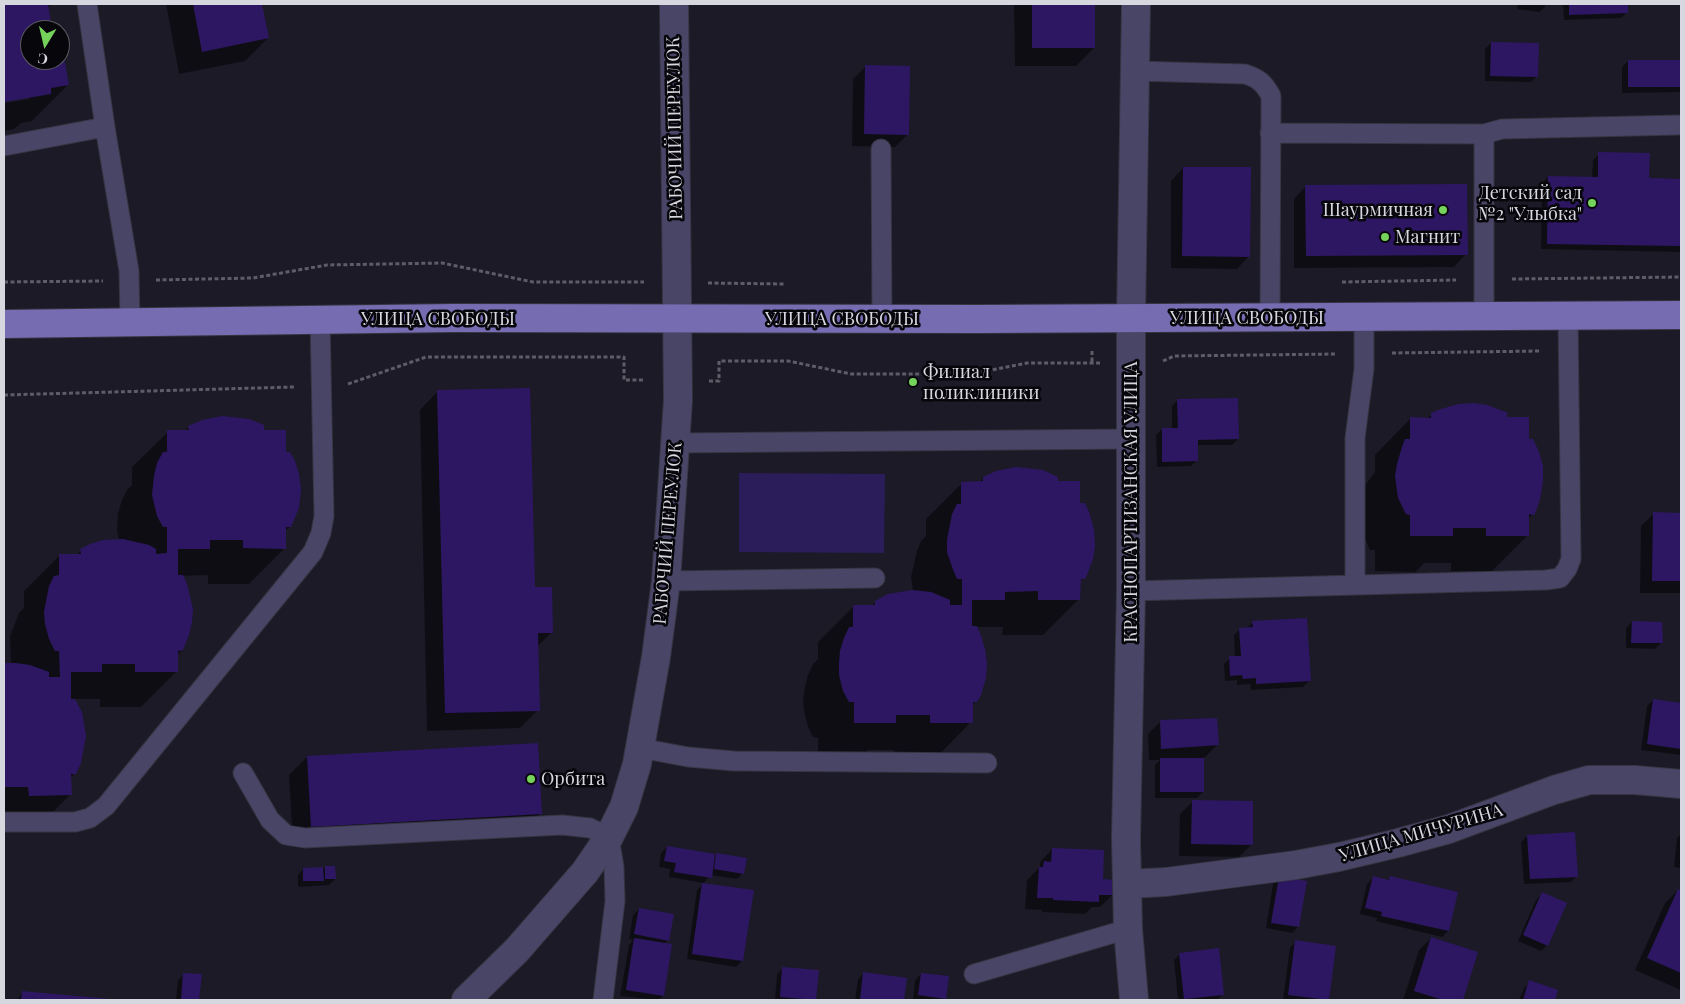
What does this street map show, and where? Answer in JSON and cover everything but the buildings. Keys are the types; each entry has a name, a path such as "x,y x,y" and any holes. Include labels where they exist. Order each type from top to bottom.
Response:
{"main road":[{"name":"УЛИЦА СВОБОДЫ","path":"4,324 320,319 882,320 1681,315"}],"street":[{"name":"РАБОЧИЙ ПЕРЕУЛОК","path":"466,1000 517,950 585,872 609,838 624,807 637,764 656,657 666,581 675,444 678,319 674,4"},
{"name":"КРАСНОПАРТИЗАНСКАЯ УЛИЦА","path":"1134,1000 1128,929 1126,839 1131,591 1131,318 1136,4"},
{"name":"УЛИЦА МИЧУРИНА","path":"1127,884 1296,865 1339,857 1449,829 1554,790 1589,780 1636,780 1681,784"}],"lane":[{"path":"87,4 129,280 130,322"},
{"path":"1135,71 1245,74 1257,78 1266,85 1271,96 1270,318"},
{"path":"1270,133 1484,134 1502,129 1679,125"},
{"path":"4,146 105,127"},
{"path":"1484,134 1484,317"},
{"path":"881,149 882,320"},
{"path":"1131,591 1546,580 1560,578 1567,569 1571,559 1568,316"},
{"path":"1356,584 1355,438 1364,374 1364,317"},
{"path":"4,822 75,822 90,818 106,806 313,552 322,533 324,516 320,319"},
{"path":"675,444 1131,439"},
{"path":"666,581 875,578"},
{"path":"640,748 688,757 734,761 987,763"},
{"path":"243,774 270,820 286,835 305,838 562,825 590,828 609,838 614,867 615,901 604,1000"},
{"path":"974,974 1128,929"}],"path":[{"path":"4,282 253,278 327,265 442,263 533,282 786,284"},
{"path":"1338,282 1681,277"},
{"path":"4,395 341,386 426,358 624,357 624,380 719,381 719,361 788,361 851,374 971,374 1027,363 1158,363 1174,356 1568,350"}],"shaded area":[{"path":"739,473 885,474 884,553 739,552"}],"place":[{"name":"Детский сад №2 \"Улыбка\"","path":"1592,203"},
{"name":"Шаурмичная","path":"1443,210"},
{"name":"Магнит","path":"1385,237"},
{"name":"Филиал поликлиники","path":"913,382"},
{"name":"Орбита","path":"531,779"}]}
